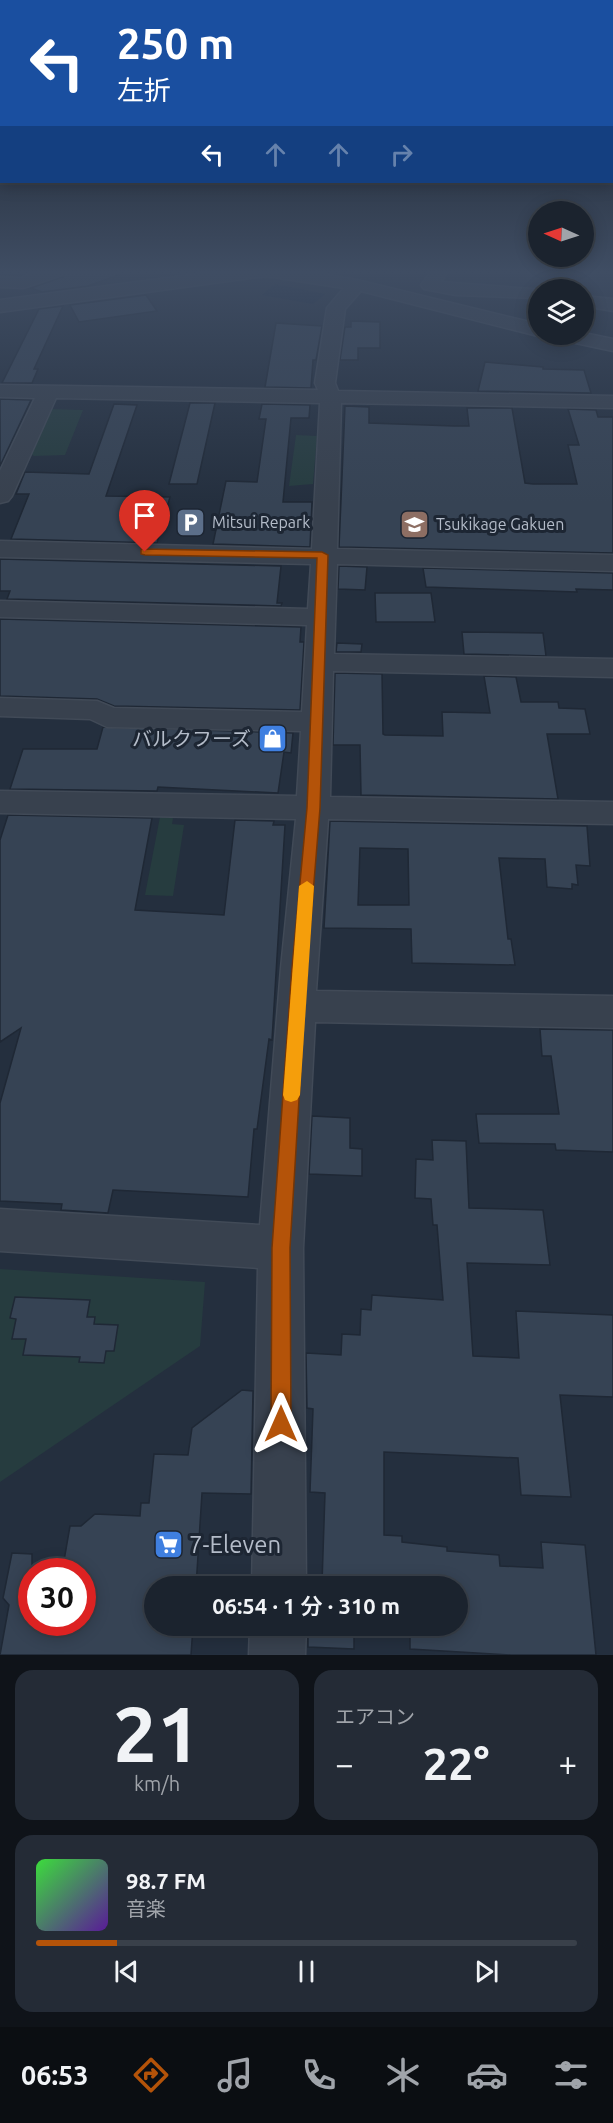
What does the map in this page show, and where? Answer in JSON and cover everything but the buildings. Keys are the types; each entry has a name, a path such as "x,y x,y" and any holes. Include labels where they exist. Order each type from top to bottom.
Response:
{"street":[{"path":"279,1576 281,1248 297,1006 314,808 322,555 331,398 325,383 330,348"},
{"path":"0,391 613,402"},
{"path":"0,496 48,392"},
{"path":"0,549 613,563"},
{"path":"0,609 320,617"},
{"path":"318,662 613,668"},
{"path":"0,707 97,710 107,717 316,722"},
{"path":"0,802 613,813"},
{"path":"297,1006 613,1012"},
{"path":"0,1230 281,1248"},
{"path":"277,1655 278,1636"}],"green space":[{"path":"50,409 83,410 65,455 34,456 29,453"},
{"path":"296,435 317,436 313,484 289,486"},
{"path":"160,817 173,818 172,824 184,825 173,896 145,895"},
{"path":"0,1269 205,1282 200,1346 0,1482"}],"slow traffic":[{"path":"291,1095 307,886"}],"place":[{"name":"Mitsui Repark","path":"191,522"},
{"name":"Tsukikage Gakuen","path":"415,524"},
{"name":"バルクフーズ","path":"272,739"},
{"name":"7-Eleven","path":"168,1545"}],"route":[{"path":"145,552 322,555 314,808 299,968 281,1248 281,1424"}]}
